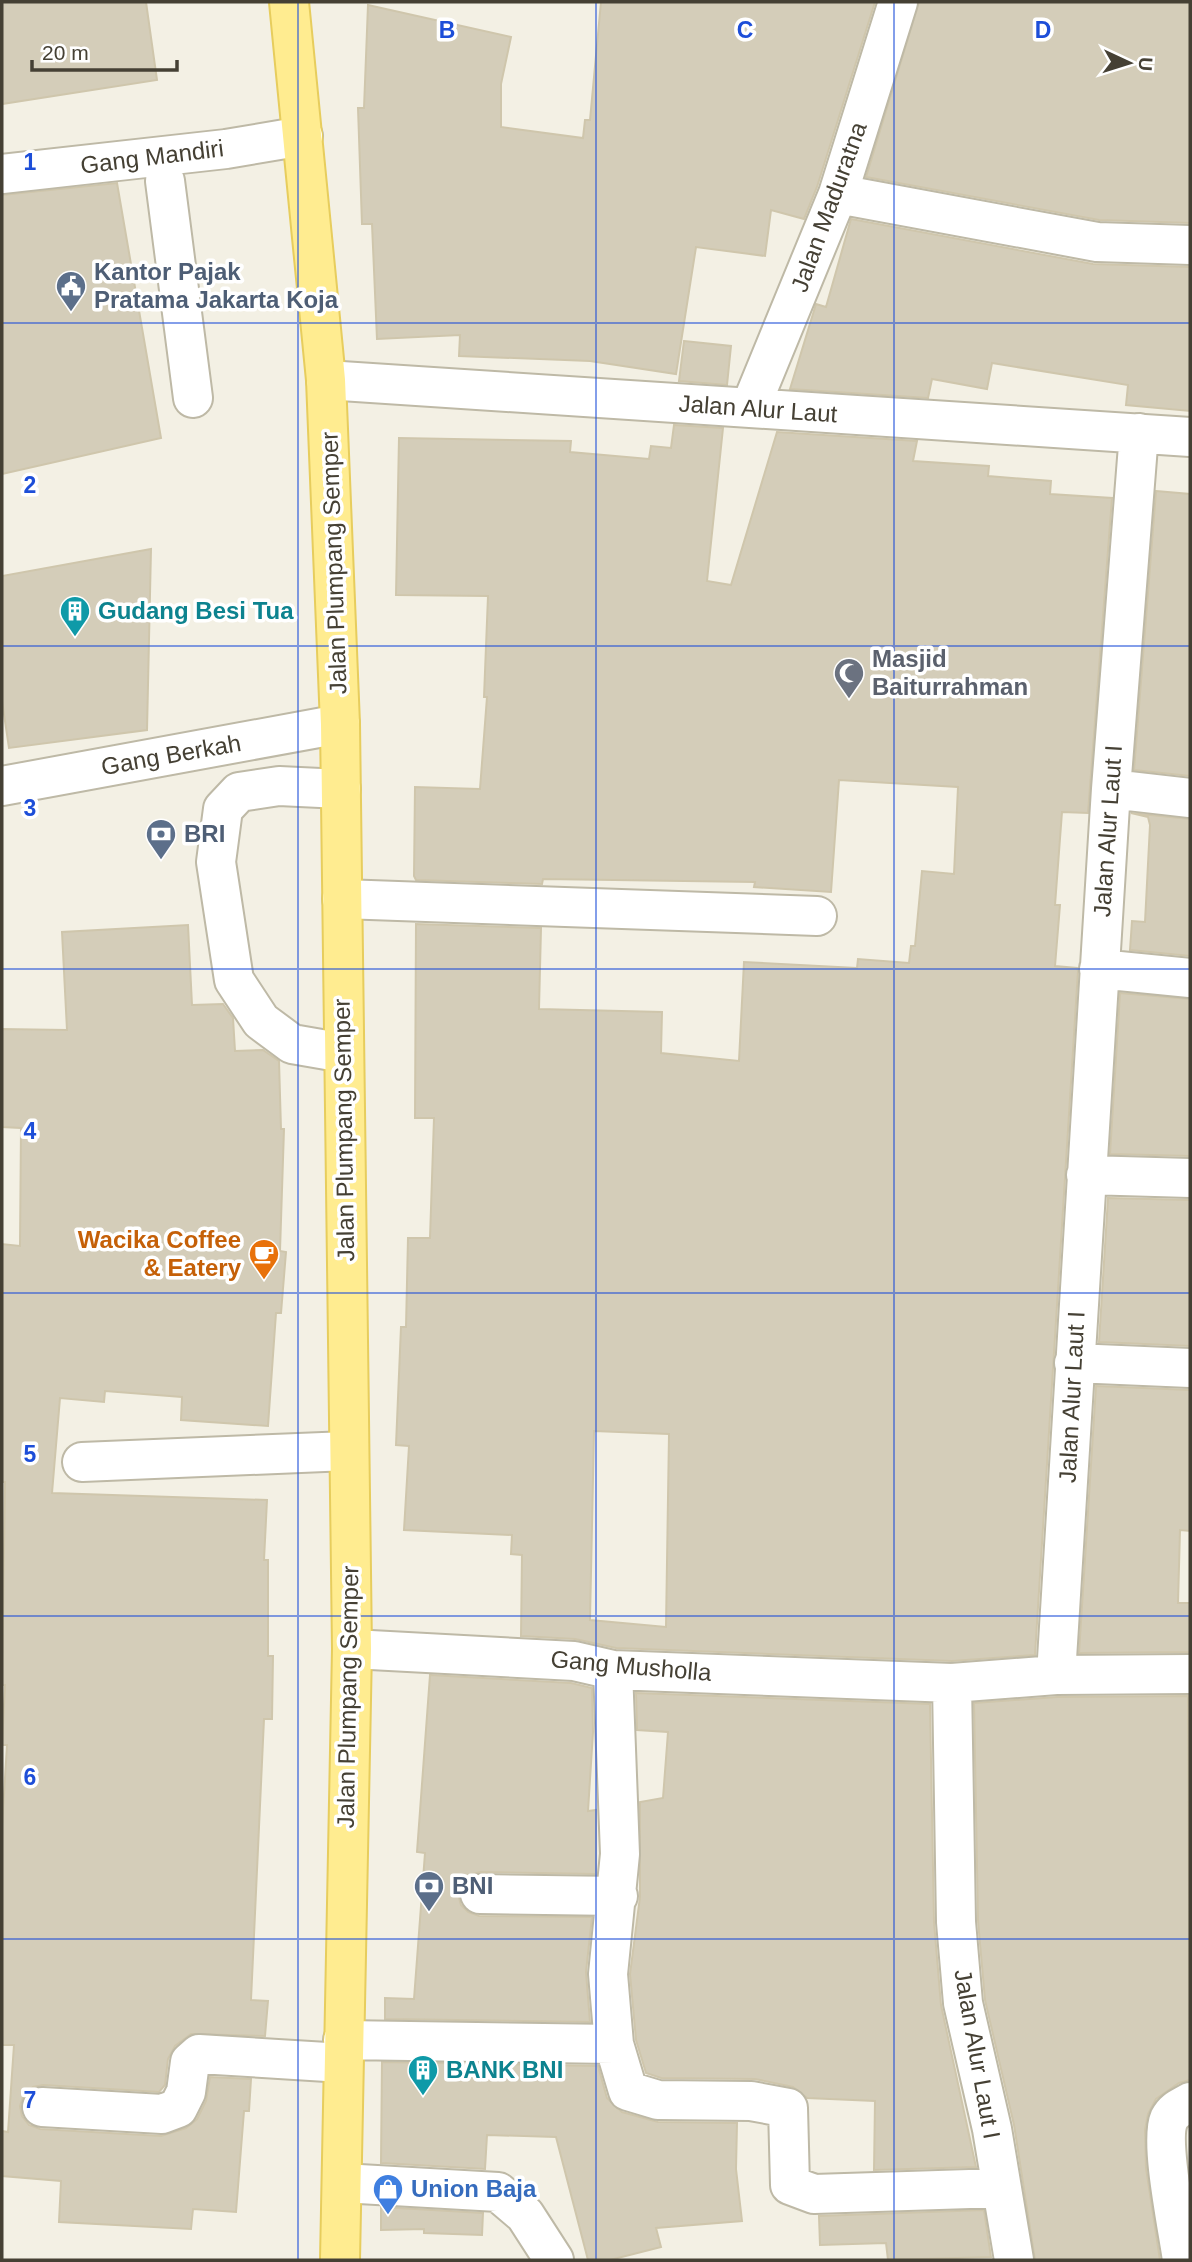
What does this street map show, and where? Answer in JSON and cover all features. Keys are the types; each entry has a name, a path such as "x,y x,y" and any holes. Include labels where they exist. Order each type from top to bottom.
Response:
{"main road":[{"name":"Jalan Plumpang Semper","path":"289,2 326,380 340,724 352,1649 340,2260"}],"street":[{"name":"Jalan Maduratna","path":"750,408 838,194 898,2"},
{"name":"Gang Mandiri","path":"2,174 226,149 304,150"},
{"path":"193,398 149,183 304,150"},
{"path":"838,194 1097,242 1190,245"},
{"name":"Jalan Alur Laut","path":"326,380 1190,437"},
{"name":"Jalan Alur Laut I","path":"1056,1675 1111,789 1139,433"},
{"name":"Gang Berkah","path":"2,786 340,724"},
{"path":"341,789 279,786 239,792 223,809 216,862 234,980 261,1021 292,1044 344,1052"},
{"path":"1111,789 1190,798"},
{"path":"342,899 817,916"},
{"path":"1099,969 1190,978"},
{"path":"1086,1175 1190,1178"},
{"path":"1074,1363 1190,1368"},
{"path":"82,1462 348,1451"},
{"name":"Gang Musholla","path":"352,1649 574,1661 613,1670 952,1683"},
{"path":"613,1670 620,1854 618,1896 608,1974 614,2044 628,2091 658,2100 751,2101 788,2108 790,2185 814,2194 1001,2188"},
{"path":"952,1683 1056,1675 1190,1680"},
{"name":"Jalan Alur Laut I","path":"952,1683 956,1922 964,2003 1014,2260"},
{"path":"480,1894 618,1896"},
{"path":"42,2107 162,2114 178,2108 186,2092 190,2062 199,2054 614,2044"},
{"path":"1182,2260 1165,2141 1169,2120 1175,2110 1190,2102"},
{"path":"342,2183 498,2192 525,2215 554,2260"}],"building":[{"path":"2,2 146,2 157,80 2,104"},
{"path":"601,2 875,2 817,187 804,219 771,210 765,256 696,247 676,374 590,361 459,356 460,335 377,339 372,224 362,224 358,108 364,108 368,5 511,37 501,84 501,127 583,138 585,120 590,120"},
{"path":"919,2 1190,2 1190,223 1099,220 866,177"},
{"name":"Kantor Pajak Pratama Jakarta Koja","path":"117,183 161,438 2,474 2,195"},
{"path":"851,219 1093,264 1190,267 1190,411 1126,405 1128,385 992,363 987,389 932,379 928,398 790,389 816,304 826,307"},
{"path":"684,341 731,346 727,385 679,381"},
{"path":"674,425 723,428 707,581 731,585 777,432 917,441 913,461 989,466 988,476 1051,481 1050,494 1112,498 1088,813 1062,812 1055,905 1060,905 1055,966 1077,968 1078,971 1035,1655 952,1661 616,1648 575,1639 521,1636 522,1555 511,1554 512,1535 404,1530 409,1446 396,1445 401,1327 406,1327 408,1238 430,1238 434,1118 415,1118 416,924 541,928 539,1009 662,1012 661,1053 739,1061 744,962 857,968 858,959 909,963 911,946 915,946 922,871 954,874 958,787 839,780 831,892 754,887 755,882 543,879 542,884 416,880 415,787 480,789 487,697 484,697 488,596 396,595 399,438 571,441 570,452 649,459 651,446 671,448","holes":["594,1431 669,1434 666,1627 590,1620"]},
{"path":"1156,491 1190,494 1190,776 1134,770"},
{"name":"Gudang Besi Tua","path":"151,549 147,730 9,748 2,701 2,576"},
{"path":"1131,813 1190,819 1190,956 1130,950 1132,921 1145,922 1150,825 1148,817"},
{"path":"188,925 192,1005 223,1004 233,1018 235,1051 263,1050 279,1061 281,1129 284,1129 280,1251 286,1252 281,1313 276,1313 268,1426 181,1420 182,1397 105,1391 104,1402 60,1398 52,1493 267,1500 264,1560 268,1560 268,1656 273,1656 272,1719 264,1719 251,2000 268,2001 265,2036 191,2034 175,2046 168,2059 165,2085 159,2092 43,2085 33,2087 24,2094 20,2106 22,2116 29,2125 40,2129 161,2136 186,2128 197,2119 206,2101 210,2077 251,2079 249,2111 244,2111 236,2212 193,2209 191,2229 59,2222 61,2181 2,2176 2,2131 8,2132 14,2045 2,2045 2,1827 7,1745 2,1745 5,1685 2,1685 5,1482 2,1482 2,1244 20,1246 21,1128 2,1127 2,1029 67,1030 62,932"},
{"path":"1120,993 1190,999 1190,1156 1110,1154"},
{"path":"1108,1198 1190,1200 1190,1346 1099,1342"},
{"path":"1096,1386 1190,1390 1190,1531 1180,1530 1178,1603 1190,1603 1190,1652 1079,1653"},
{"path":"430,1675 571,1683 592,1688 593,1732 588,1811 596,1810 596,1874 480,1872 469,1875 462,1882 458,1894 461,1905 468,1912 479,1916 592,1917 586,1972 590,2022 385,2019 385,1998 414,1999 425,1853 417,1852"},
{"path":"636,1693 930,1704 934,1922 941,2005 976,2167 874,2170 875,2101 807,2098 793,2087 755,2079 661,2078 646,2073 636,2040 630,1974 640,1897 640,1802 663,1798 668,1732 637,1730"},
{"path":"1188,1696 1190,2080 1179,2083 1156,2099 1148,2114 1145,2130 1146,2168 1160,2260 1035,2260 1014,2125 985,2000 978,1921 974,1703 1057,1697"},
{"path":"382,2062 598,2066 607,2098 622,2112 658,2122 737,2123 736,2169 742,2221 656,2228 661,2247 610,2260 588,2260 556,2137 487,2135 485,2169 381,2163"},
{"path":"381,2207 483,2213 482,2235 424,2233 424,2229 381,2230"},
{"path":"984,2210 991,2257 888,2260 886,2243 820,2245 819,2216"}],"place":[{"name":"Kantor Pajak Pratama Jakarta Koja","path":"71,313"},
{"name":"Gudang Besi Tua","path":"75,638"},
{"name":"Masjid Baiturrahman","path":"849,700"},
{"name":"BRI","path":"161,861"},
{"name":"Wacika Coffee & Eatery","path":"264,1281"},
{"name":"BNI","path":"429,1913"},
{"name":"BANK BNI","path":"423,2097"},
{"name":"Union Baja","path":"388,2216"}]}
